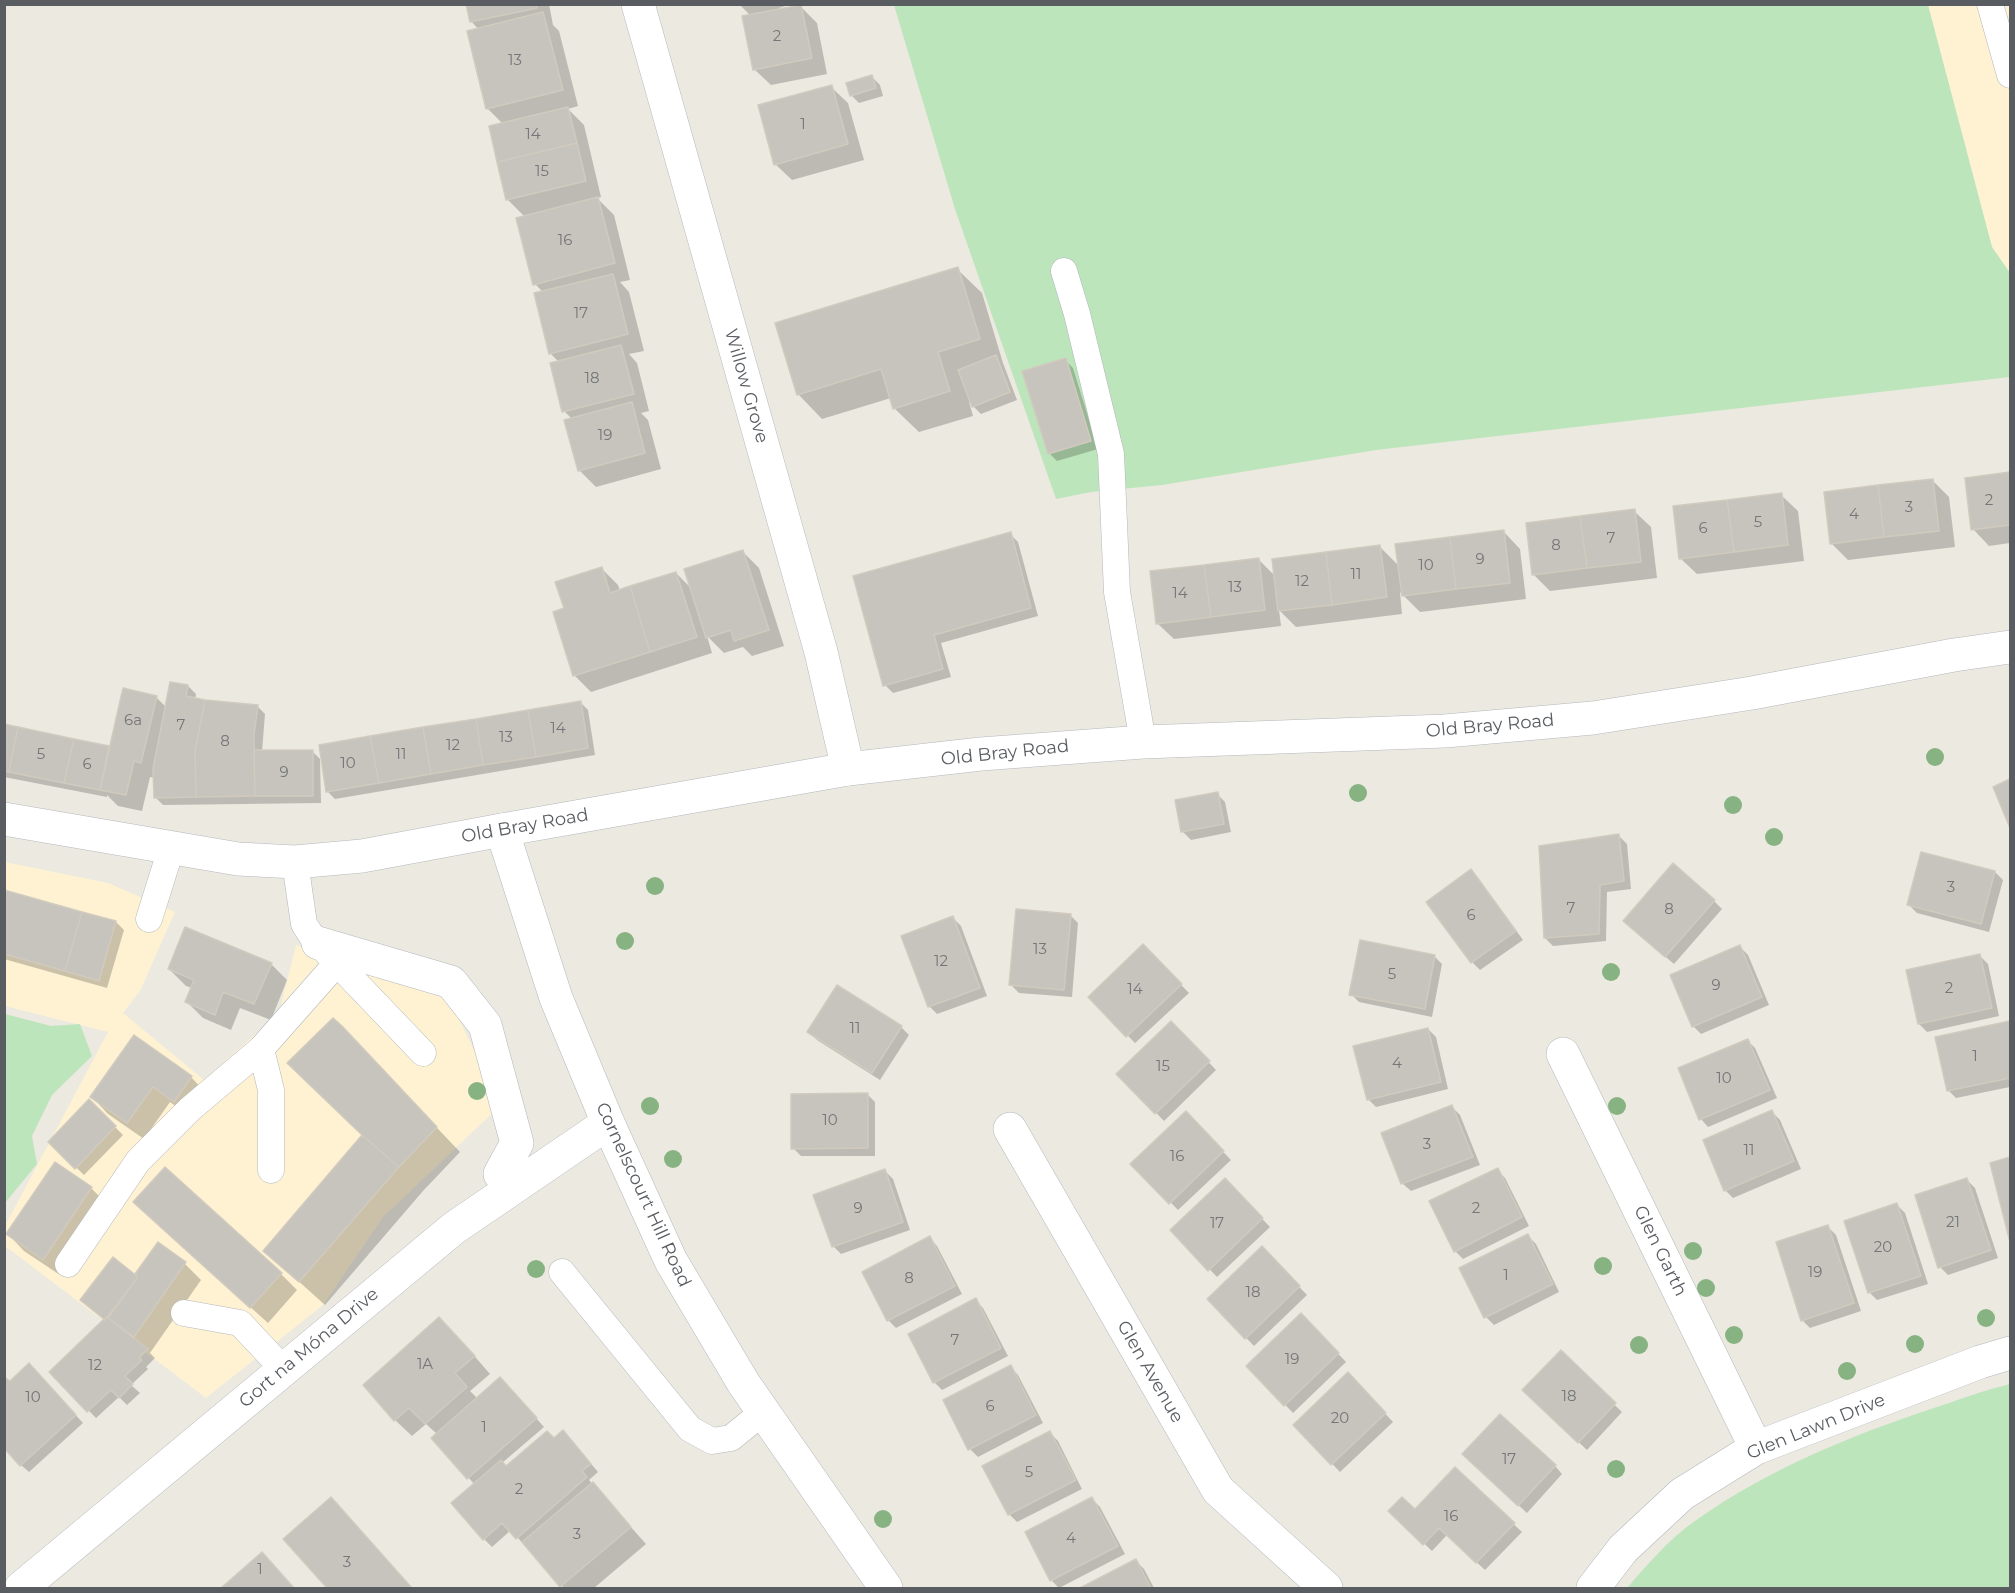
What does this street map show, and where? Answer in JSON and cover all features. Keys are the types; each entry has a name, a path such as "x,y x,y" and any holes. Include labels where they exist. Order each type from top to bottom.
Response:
{"street":[{"name":"Willow Grove","path":"638,4 821,652 848,770"},
{"name":"Old Bray Road","path":"4,819 238,859 295,862 362,855 848,770 1003,752 1143,742 1446,731 1593,718 1752,693 1954,655 2010,647"},
{"name":"Cornelscourt Hill Road","path":"502,830 556,998 608,1122 671,1261 744,1384 886,1588"},
{"path":"328,953 451,982 485,1025 517,1143 500,1174"},
{"name":"Glen Garth","path":"1563,1054 1756,1448"},
{"name":"Gort na Móna Drive","path":"21,1588 454,1228 608,1122"},
{"name":"Glen Avenue","path":"1010,1129 1218,1490 1326,1588"},
{"name":"Glen Lawn Drive","path":"1593,1588 1623,1550 1682,1494 1756,1448 1980,1362 2010,1353"}],"lane":[{"path":"1990,4 2010,75"},
{"path":"1064,271 1077,314 1111,454 1117,592 1143,742"},
{"path":"149,919 171,849"},
{"path":"295,862 304,924 328,953 423,1053"},
{"path":"68,1264 138,1161 190,1109 261,1049 328,953"},
{"path":"261,1049 271,1090 272,1170"},
{"path":"562,1272 690,1429 712,1441 730,1438 763,1412"},
{"path":"184,1313 240,1323 284,1370"}],"shaded area":[{"path":"1928,5 2010,5 2010,273 1992,247"},
{"path":"5,862 108,883 175,912 140,991 123,1013 204,1080 279,1013 296,945 446,993 501,1105 383,1217 323,1305 206,1398 5,1246 5,1226 108,1032 5,1006"}],"green space":[{"path":"894,5 1928,5 1992,247 2010,273 2010,377 1376,450 1162,485 1091,492 1056,499 955,209"},
{"path":"5,1014 51,1026 80,1024 92,1056 52,1095 32,1136 37,1164 5,1203"},
{"path":"2010,1384 2010,1588 1627,1588 1685,1528 1723,1502 1781,1469 1874,1429"}],"building":[{"path":"466,4 537,4 537,8 470,22"},
{"path":"801,5 812,58 753,70 742,16"},
{"path":"543,12 563,90 486,109 467,31"},
{"path":"872,75 876,88 850,96 846,83"},
{"path":"832,85 848,144 774,165 758,105"},
{"path":"568,107 577,143 497,162 489,126"},
{"path":"577,143 586,181 506,200 497,162"},
{"path":"598,197 615,263 533,285 516,218"},
{"path":"958,267 980,339 938,352 950,391 893,409 881,369 797,395 775,323"},
{"path":"613,274 628,334 549,354 534,293"},
{"path":"621,345 634,394 562,412 550,363"},
{"path":"996,355 1010,392 972,407 958,370"},
{"path":"1066,358 1091,441 1048,454 1022,371"},
{"path":"632,402 645,453 578,471 564,420"},
{"path":"2010,472 2010,525 1971,530 1965,478"},
{"path":"1933,479 1939,531 1884,537 1878,485"},
{"path":"1878,485 1884,537 1830,544 1824,492"},
{"path":"1782,493 1788,545 1734,552 1727,500"},
{"path":"1727,500 1734,552 1679,559 1673,506"},
{"path":"1635,509 1641,562 1587,568 1580,516"},
{"path":"1580,516 1587,568 1532,575 1526,523"},
{"path":"1504,530 1510,583 1456,589 1450,537"},
{"path":"1011,532 1031,608 934,635 943,669 883,686 853,576"},
{"path":"1450,537 1456,589 1402,596 1395,544"},
{"path":"1380,545 1387,597 1332,605 1326,552"},
{"path":"743,550 769,630 734,641 731,630 706,638 684,569"},
{"path":"1326,552 1332,605 1278,611 1272,559"},
{"path":"1259,558 1265,610 1211,617 1204,565"},
{"path":"1204,565 1211,617 1156,624 1150,571"},
{"path":"602,567 610,593 630,586 650,652 573,676 553,612 564,608 555,582"},
{"path":"676,572 697,637 650,652 630,586"},
{"path":"170,682 188,685 186,696 205,700 195,751 196,797 154,798 153,769"},
{"path":"123,688 157,696 141,763 134,761 126,795 100,790"},
{"path":"205,700 258,705 254,735 255,796 196,797 195,751"},
{"path":"581,701 588,748 536,757 528,710"},
{"path":"528,710 536,757 483,765 476,719"},
{"path":"476,719 483,765 431,774 423,727"},
{"path":"4,724 18,727 9,772 4,771"},
{"path":"18,727 74,739 64,783 9,772"},
{"path":"423,727 431,774 379,783 370,736"},
{"path":"370,736 379,783 326,792 319,745"},
{"path":"74,739 109,746 100,790 64,783"},
{"path":"254,750 313,750 313,796 255,796"},
{"path":"2010,779 2010,828 1993,787"},
{"path":"1218,792 1224,824 1181,832 1175,800"},
{"path":"1619,834 1624,881 1600,885 1599,934 1544,938 1539,846"},
{"path":"1921,852 1995,871 1981,924 1907,905"},
{"path":"1673,863 1715,900 1665,957 1623,921"},
{"path":"1471,869 1516,931 1471,963 1426,902"},
{"path":"4,890 82,912 65,971 4,954"},
{"path":"1016,909 1071,914 1064,990 1009,985"},
{"path":"82,912 116,921 99,981 65,971"},
{"path":"953,916 980,988 928,1007 901,936"},
{"path":"185,927 272,963 254,1004 223,992 215,1015 185,1002 194,980 168,969"},
{"path":"1360,940 1435,955 1425,1009 1349,995"},
{"path":"1143,944 1182,984 1126,1037 1088,997"},
{"path":"1740,945 1762,997 1692,1027 1670,975"},
{"path":"1980,954 1992,1008 1918,1024 1906,970"},
{"path":"837,985 902,1026 872,1073 807,1032"},
{"path":"333,1018 437,1127 399,1167 287,1063"},
{"path":"1171,1021 1210,1061 1155,1114 1116,1074"},
{"path":"2010,1021 2010,1078 1947,1091 1935,1037"},
{"path":"1428,1028 1441,1082 1367,1100 1353,1046"},
{"path":"134,1035 192,1076 174,1102 153,1087 127,1123 90,1097"},
{"path":"1748,1039 1770,1090 1699,1120 1678,1068"},
{"path":"868,1093 868,1148 791,1149 791,1094"},
{"path":"89,1099 116,1126 75,1169 48,1142"},
{"path":"1452,1105 1473,1157 1401,1184 1381,1133"},
{"path":"1772,1110 1794,1161 1724,1191 1703,1140"},
{"path":"1186,1111 1224,1151 1169,1204 1130,1164"},
{"path":"362,1135 399,1167 299,1282 263,1251"},
{"path":"2010,1157 2010,1242 1990,1163"},
{"path":"55,1162 92,1187 43,1260 6,1234"},
{"path":"165,1167 282,1273 250,1308 133,1202"},
{"path":"1498,1168 1522,1217 1454,1252 1429,1201"},
{"path":"885,1169 903,1222 832,1247 813,1195"},
{"path":"1225,1178 1263,1218 1208,1271 1170,1230"},
{"path":"1967,1178 1991,1250 1938,1268 1915,1195"},
{"path":"1897,1203 1921,1276 1868,1293 1844,1221"},
{"path":"1828,1225 1854,1303 1801,1321 1776,1242"},
{"path":"1528,1234 1553,1284 1484,1318 1459,1268"},
{"path":"930,1236 955,1286 887,1321 862,1272"},
{"path":"158,1242 186,1262 134,1337 108,1318 138,1277 135,1274"},
{"path":"1262,1246 1300,1286 1245,1339 1207,1299"},
{"path":"113,1257 138,1277 105,1320 80,1300"},
{"path":"976,1298 1001,1348 933,1383 908,1334"},
{"path":"1301,1313 1339,1353 1284,1406 1246,1366"},
{"path":"439,1317 475,1356 455,1373 467,1387 425,1424 409,1408 394,1421 363,1385"},
{"path":"108,1318 148,1349 139,1358 142,1360 125,1376 133,1384 119,1398 111,1390 87,1412 49,1372 104,1319"},
{"path":"1561,1350 1616,1403 1578,1443 1522,1390"},
{"path":"29,1363 76,1415 20,1466 4,1448 4,1377 10,1381"},
{"path":"1011,1365 1036,1415 968,1450 943,1400"},
{"path":"1348,1372 1386,1413 1331,1465 1293,1425"},
{"path":"500,1377 537,1418 467,1479 431,1438"},
{"path":"1500,1414 1556,1465 1518,1506 1462,1454"},
{"path":"563,1430 591,1464 582,1471 587,1477 516,1539 502,1523 483,1540 451,1503 501,1460 506,1466 547,1431 554,1438"},
{"path":"1050,1431 1076,1480 1008,1515 982,1466"},
{"path":"1455,1467 1515,1523 1476,1563 1439,1528 1423,1545 1388,1511 1402,1497 1415,1509"},
{"path":"593,1482 631,1527 560,1587 522,1542"},
{"path":"331,1497 411,1587 327,1588 283,1539"},
{"path":"1092,1497 1118,1546 1050,1581 1025,1532"},
{"path":"262,1552 294,1588 221,1588"},
{"path":"1136,1559 1151,1588 1080,1588"}]}
